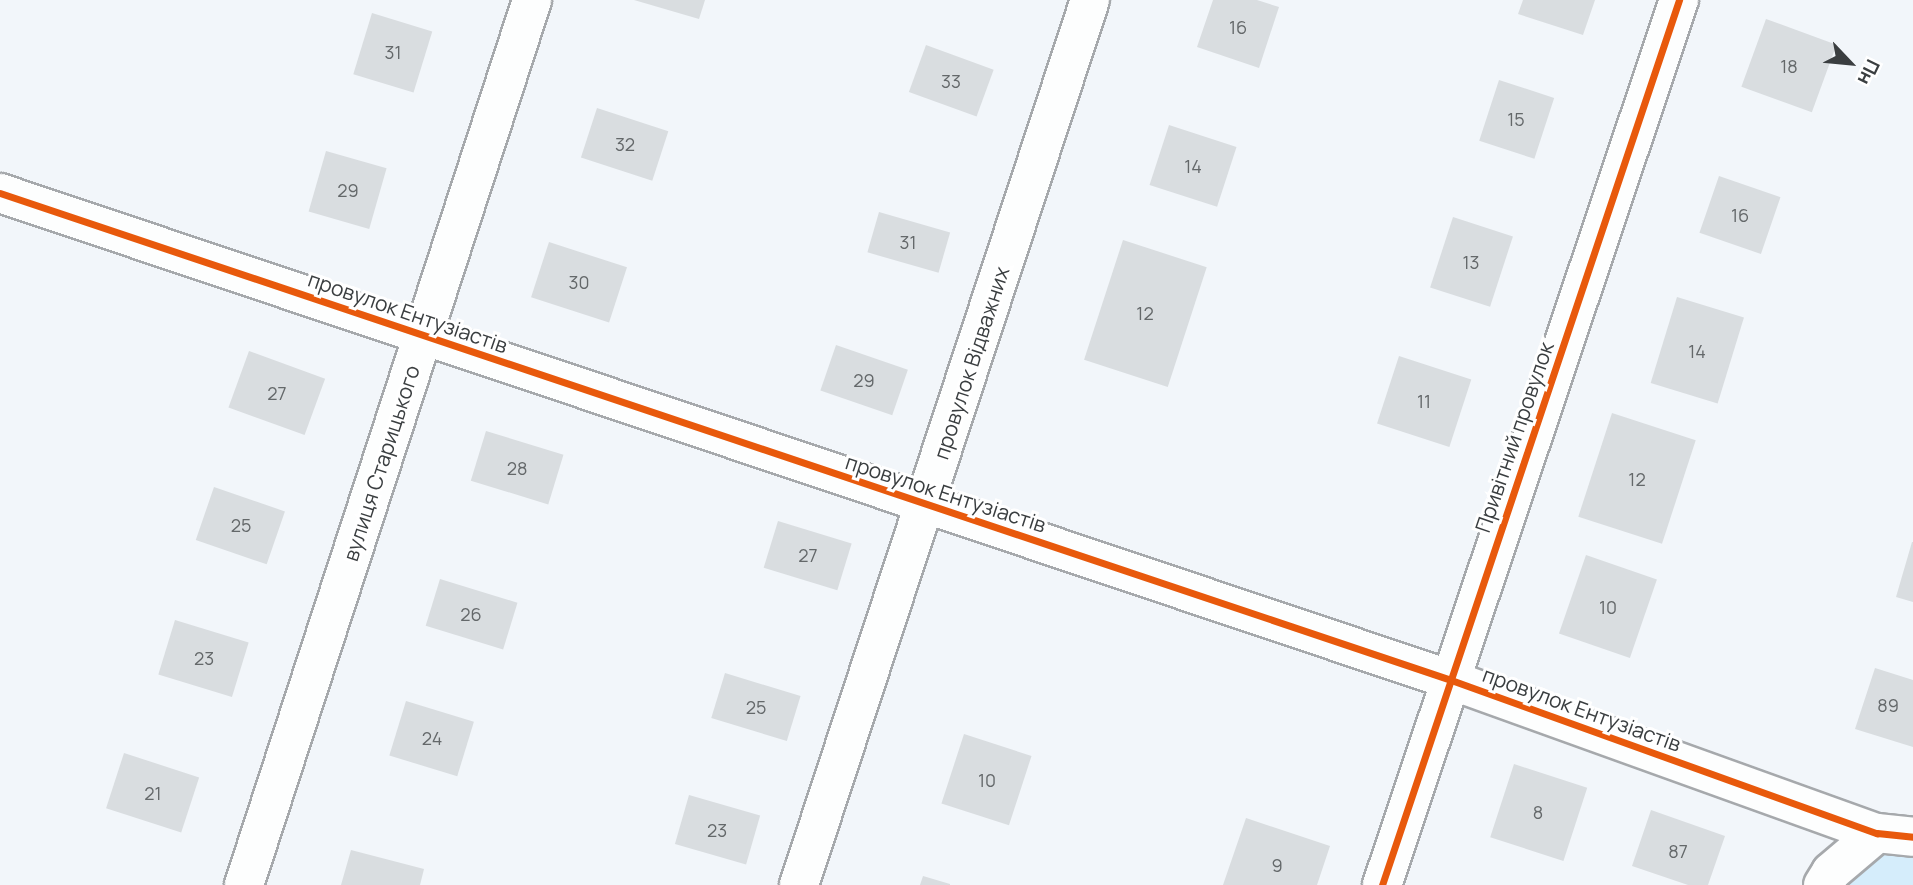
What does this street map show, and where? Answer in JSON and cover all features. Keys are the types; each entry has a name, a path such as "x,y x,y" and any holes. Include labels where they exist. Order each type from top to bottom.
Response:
{"street":[{"name":"вулиця Старицького","path":"244,885 532,0"},
{"name":"провулок Відважних","path":"799,885 1090,0"},
{"name":"Привітний провулок","path":"1382,885 1679,0"},
{"name":"провулок Ентузіастів","path":"0,193 1451,680 1895,835"},
{"path":"1823,885 1831,872 1895,835"}],"shaded area":[{"path":"1913,837 1913,885 1823,885"}],"building":[{"path":"634,0 705,0 699,19"},
{"path":"1213,0 1257,0 1279,7 1259,68 1197,47"},
{"path":"1523,0 1595,0 1583,35 1518,14"},
{"path":"372,13 432,31 414,93 353,74"},
{"path":"1766,19 1836,45 1812,112 1741,87"},
{"path":"926,45 994,70 977,117 909,92"},
{"path":"1499,80 1554,98 1534,159 1479,141"},
{"path":"597,108 668,131 652,181 581,157"},
{"path":"1169,125 1237,147 1217,207 1150,185"},
{"path":"326,151 387,168 369,229 309,212"},
{"path":"1719,176 1780,197 1761,254 1699,233"},
{"path":"879,212 950,232 939,273 867,252"},
{"path":"1453,217 1513,236 1490,307 1430,287"},
{"path":"1123,240 1207,267 1168,387 1084,360"},
{"path":"549,242 627,267 609,323 531,297"},
{"path":"1677,297 1744,317 1718,404 1651,383"},
{"path":"836,345 908,370 892,415 820,390"},
{"path":"249,351 325,379 305,435 228,407"},
{"path":"1399,356 1471,379 1449,447 1377,424"},
{"path":"1612,413 1696,440 1662,544 1578,517"},
{"path":"486,431 563,455 548,504 471,481"},
{"path":"214,487 285,511 267,564 196,540"},
{"path":"778,521 852,544 837,590 764,568"},
{"path":"1913,542 1913,602 1896,597"},
{"path":"1586,555 1657,579 1630,658 1559,633"},
{"path":"440,579 517,603 503,650 426,626"},
{"path":"175,620 249,643 232,697 158,675"},
{"path":"1875,668 1913,680 1913,747 1855,729"},
{"path":"725,673 801,696 787,741 711,718"},
{"path":"406,701 474,722 457,776 389,756"},
{"path":"964,734 1032,756 1009,825 941,803"},
{"path":"124,753 199,777 181,833 106,808"},
{"path":"1514,764 1587,788 1563,861 1490,837"},
{"path":"689,795 760,815 746,864 675,844"},
{"path":"1651,810 1725,836 1708,885 1688,885 1632,866"},
{"path":"1246,818 1330,846 1317,885 1223,885"},
{"path":"351,850 424,869 420,885 341,885"},
{"path":"923,876 950,884 950,885 920,885"}],"cycle path":[{"path":"1382,885 1679,0"},
{"path":"0,193 1451,680 1877,833 1913,837"}]}
